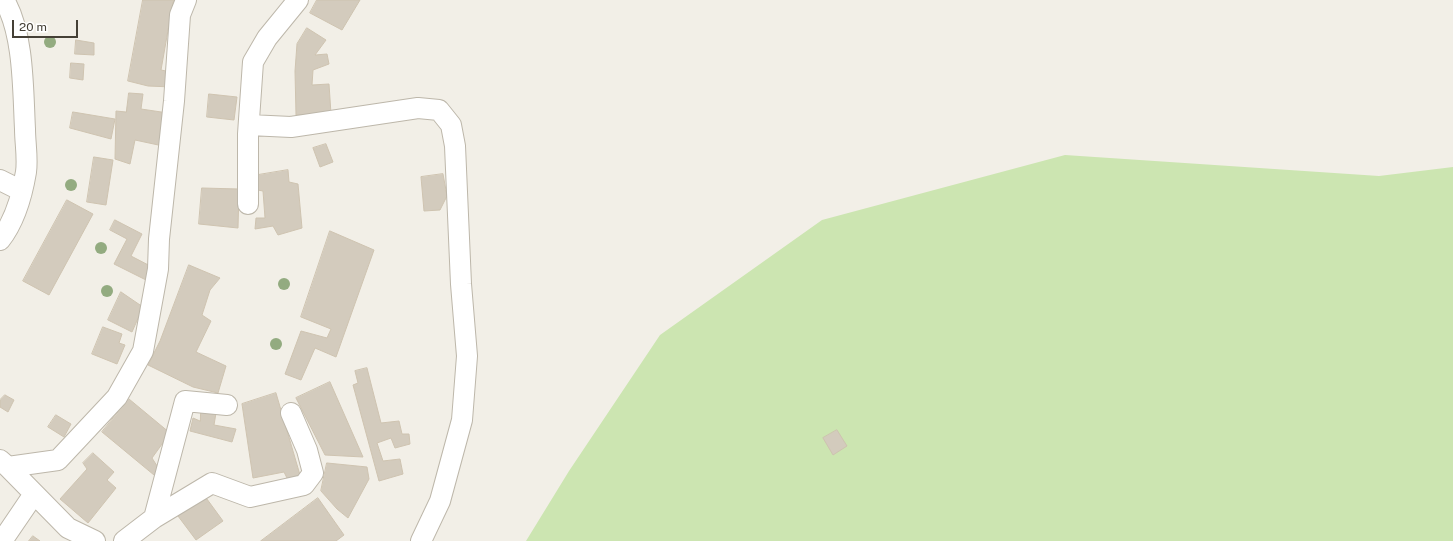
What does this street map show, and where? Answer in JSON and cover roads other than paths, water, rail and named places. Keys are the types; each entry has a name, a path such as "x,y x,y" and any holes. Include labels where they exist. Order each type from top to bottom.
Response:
{"street":[{"path":"0,240 17,210 26,170 24,106 18,42 6,15 8,7 4,0"},
{"path":"4,463 58,460 117,397 143,351 158,269 159,239 174,101 180,16 186,0"},
{"path":"248,204 249,125 253,62 267,38 298,0"},
{"path":"249,125 291,127 418,108 439,110 451,125 455,146 461,284 467,356 462,420 440,501 421,541"},
{"path":"0,180 22,191"},
{"path":"154,518 185,401 227,405"},
{"path":"124,541 154,518 212,483 250,497 304,485 313,473 307,450 291,413"},
{"path":"4,463 68,528 95,541"},
{"path":"2,541 34,494"}]}
